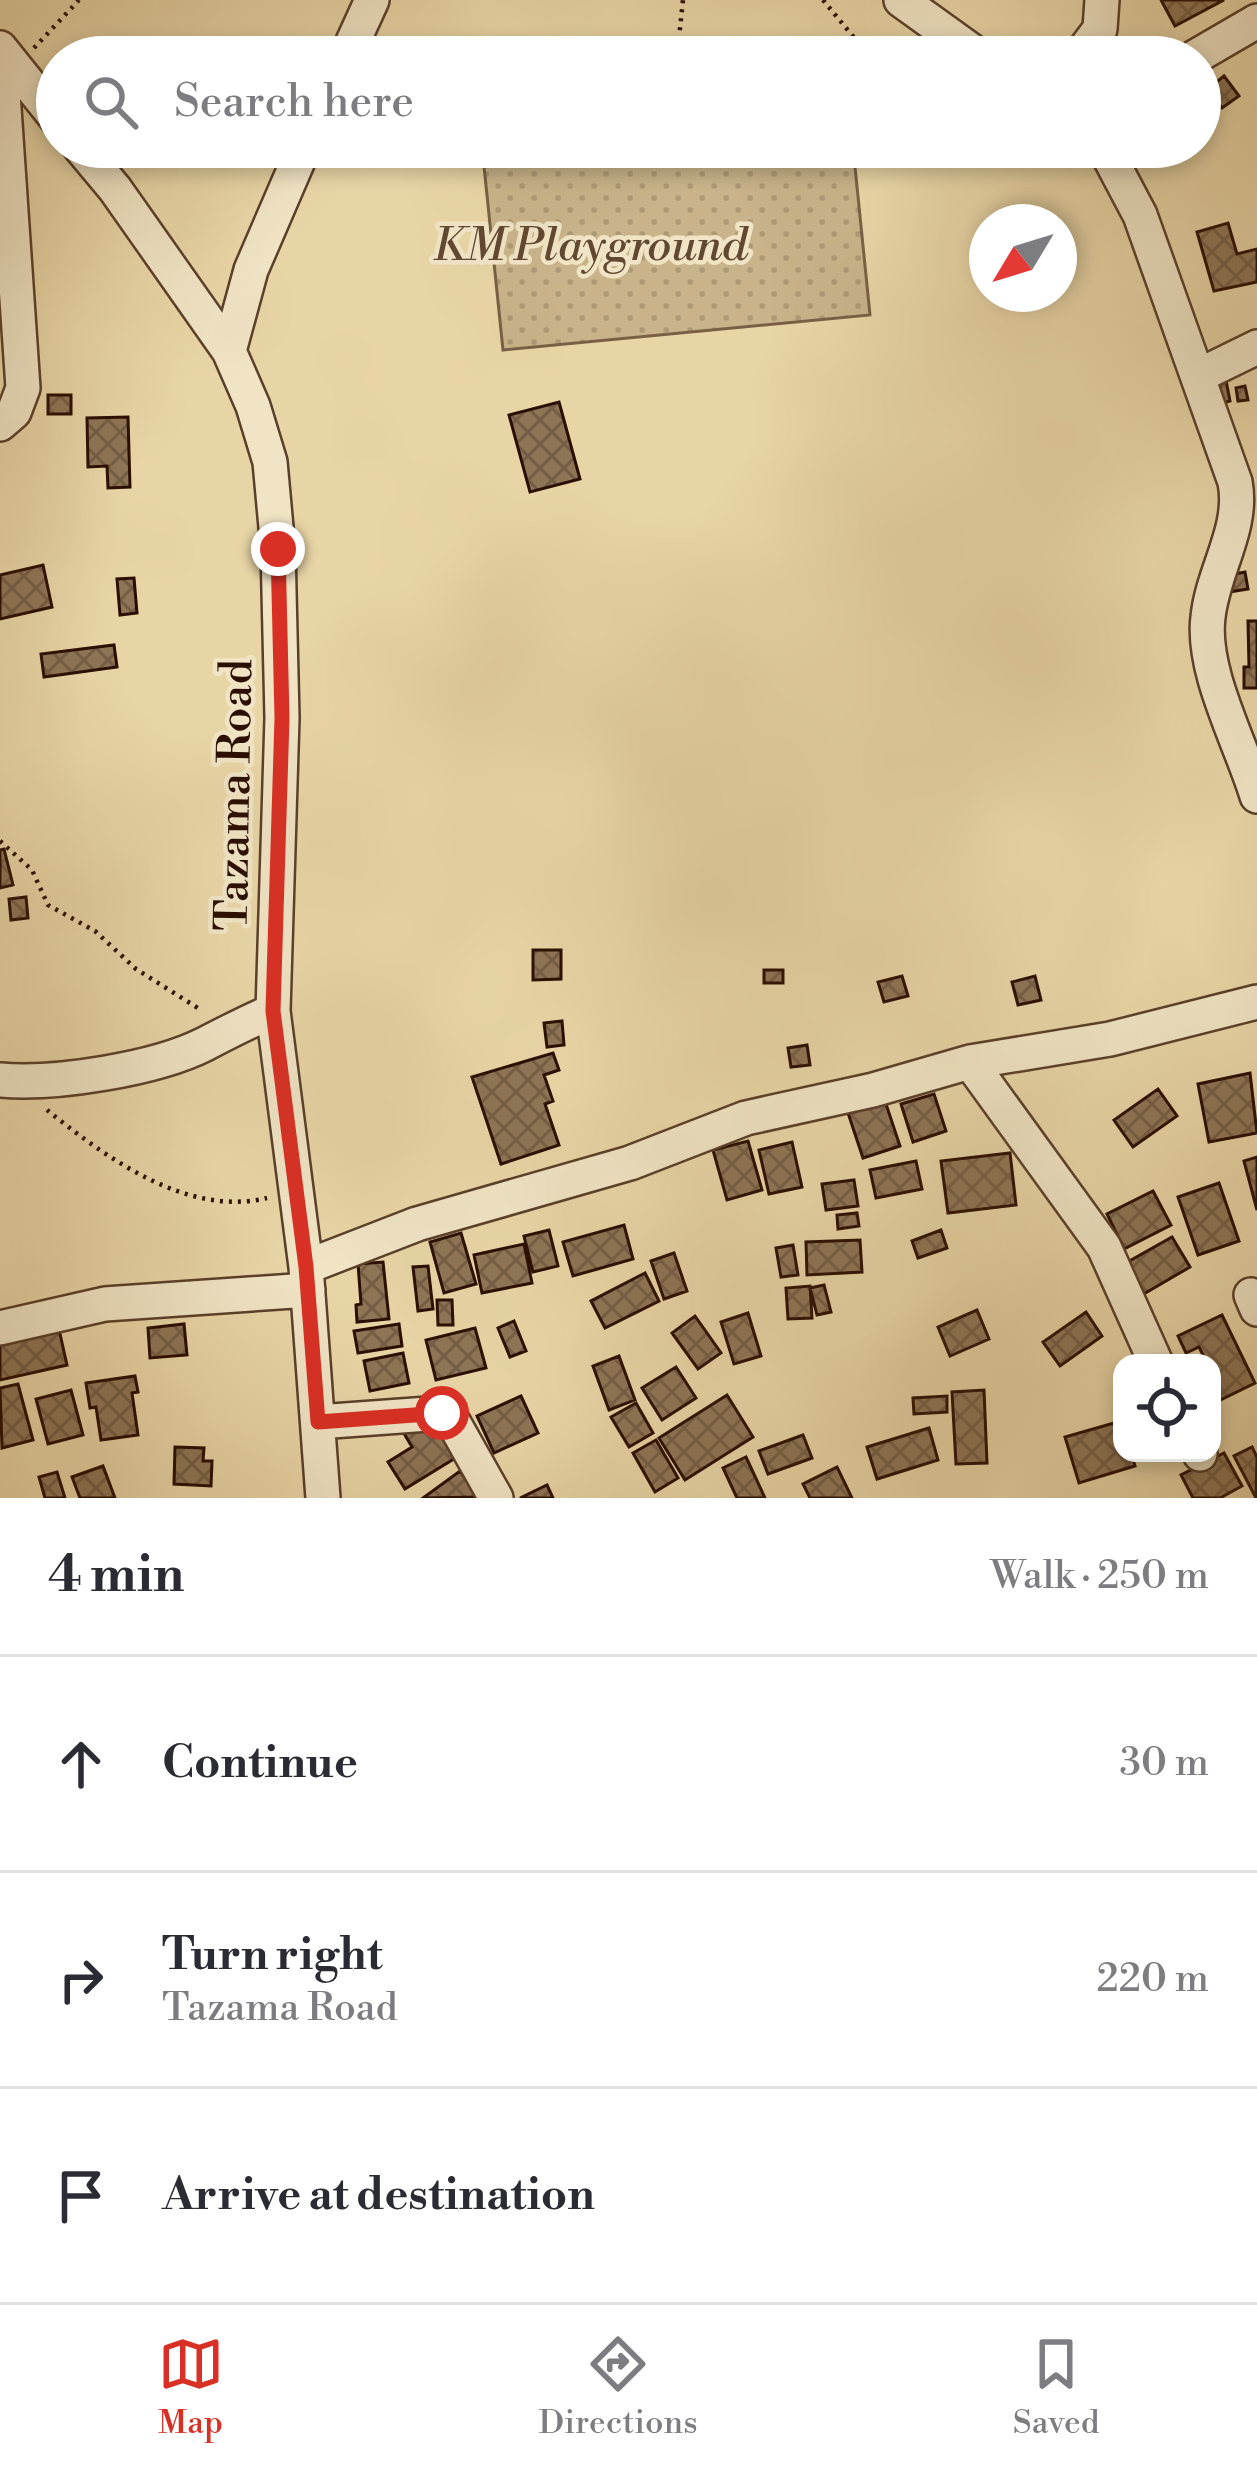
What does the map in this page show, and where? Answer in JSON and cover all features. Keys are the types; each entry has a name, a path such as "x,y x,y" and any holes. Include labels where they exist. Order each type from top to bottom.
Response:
{"street":[{"path":"356,36 372,0"},
{"path":"901,0 951,36"},
{"path":"1095,36 1100,29 1102,0"},
{"path":"1221,42 1257,22"},
{"path":"4,54 36,93"},
{"path":"0,424 14,412 23,388 4,54"},
{"name":"Tazama Road","path":"98,168 230,351 254,406 270,462 278,549 282,718 273,1011 307,1278 322,1498"},
{"path":"230,351 251,270 295,168"},
{"path":"1115,168 1140,214 1239,506 1208,618 1208,647 1257,796"},
{"path":"1198,376 1257,347"},
{"path":"0,1328 105,1304 307,1278 417,1224 630,1162 746,1118 873,1090 970,1061 1110,1039 1257,1002"},
{"path":"6,1080 97,1073 167,1057 273,1011"},
{"path":"970,1061 1104,1247 1152,1354"},
{"path":"318,1422 442,1413 451,1418 496,1498"}],"path":[{"path":"46,36 79,0"},
{"path":"679,36 683,0"},
{"path":"823,0 853,36"},
{"path":"4,54 36,45"},
{"path":"0,841 32,870 48,905 95,931 167,991 232,1027"},
{"path":"6,1080 80,1136 189,1198 241,1204 296,1191"}],"green space":[{"name":"KM Playground","path":"484,168 855,168 870,315 503,350"}],"building":[{"path":"1161,0 1224,0 1175,26"},
{"path":"1224,76 1239,96 1222,108 1221,107"},
{"path":"1228,223 1237,254 1257,249 1257,282 1214,291 1197,232"},
{"path":"1224,370 1230,401 1223,403 1217,372"},
{"path":"1245,386 1248,400 1238,401 1236,388"},
{"path":"48,395 71,395 71,414 48,414"},
{"path":"559,402 580,479 530,492 509,415"},
{"path":"128,417 130,487 108,488 107,466 88,467 87,418"},
{"path":"43,565 52,607 0,619 0,575"},
{"path":"1245,572 1248,589 1217,594 1214,578"},
{"path":"134,578 137,613 120,615 117,579"},
{"path":"1248,621 1257,621 1257,688 1244,688 1244,667 1249,667"},
{"path":"114,645 117,667 44,677 41,654"},
{"path":"4,849 13,885 0,888 0,850"},
{"path":"26,897 28,918 11,920 9,899"},
{"path":"533,950 561,950 561,979 533,980"},
{"path":"764,970 783,970 783,983 764,983"},
{"path":"902,976 908,996 884,1002 878,982"},
{"path":"1035,976 1041,1000 1018,1005 1012,982"},
{"path":"562,1021 564,1045 547,1047 544,1023"},
{"path":"807,1045 810,1065 791,1067 788,1048"},
{"path":"553,1053 559,1070 544,1075 553,1101 545,1104 559,1145 501,1164 472,1077"},
{"path":"1250,1073 1257,1133 1209,1142 1198,1084"},
{"path":"1158,1089 1177,1116 1133,1147 1114,1120"},
{"path":"934,1094 946,1131 913,1142 901,1104"},
{"path":"883,1095 900,1146 863,1158 846,1107"},
{"path":"748,1141 762,1190 727,1200 713,1150"},
{"path":"792,1142 802,1187 769,1194 759,1150"},
{"path":"1010,1153 1016,1205 948,1213 941,1161"},
{"path":"1257,1157 1257,1210 1244,1161"},
{"path":"916,1161 922,1189 876,1198 870,1170"},
{"path":"854,1180 858,1206 826,1210 822,1184"},
{"path":"1219,1183 1239,1241 1198,1255 1178,1197"},
{"path":"1153,1191 1171,1225 1124,1249 1107,1214"},
{"path":"857,1213 859,1226 838,1229 837,1215"},
{"path":"624,1225 633,1259 573,1276 563,1242"},
{"path":"549,1230 558,1266 533,1272 524,1236"},
{"path":"941,1230 947,1248 918,1258 912,1241"},
{"path":"461,1233 476,1284 444,1293 430,1242"},
{"path":"1172,1237 1190,1267 1142,1295 1124,1264"},
{"path":"860,1240 862,1272 807,1275 806,1242"},
{"path":"524,1244 532,1283 482,1293 474,1255"},
{"path":"793,1245 798,1275 781,1277 776,1248"},
{"path":"674,1253 687,1291 664,1299 651,1261"},
{"path":"383,1262 389,1319 357,1322 356,1305 361,1304 358,1264"},
{"path":"428,1266 433,1309 418,1311 413,1267"},
{"path":"645,1273 659,1301 605,1328 591,1301"},
{"path":"824,1285 831,1312 817,1315 810,1288"},
{"path":"810,1286 812,1318 788,1319 786,1288"},
{"path":"437,1300 452,1300 453,1325 438,1325"},
{"path":"977,1310 989,1339 950,1356 938,1327"},
{"path":"1086,1312 1102,1336 1060,1366 1043,1342"},
{"path":"748,1313 761,1356 734,1364 721,1322"},
{"path":"1222,1315 1255,1383 1221,1400 1221,1354 1202,1354 1199,1347 1186,1353 1178,1336"},
{"path":"695,1316 721,1353 698,1369 672,1333"},
{"path":"514,1321 526,1351 510,1357 498,1328"},
{"path":"184,1324 187,1355 150,1358 148,1328"},
{"path":"399,1324 402,1346 358,1353 354,1331"},
{"path":"58,1325 67,1365 0,1380 0,1338"},
{"path":"475,1328 486,1368 436,1380 426,1340"},
{"path":"403,1353 409,1383 370,1391 364,1361"},
{"path":"619,1356 635,1400 609,1410 593,1366"},
{"path":"676,1367 696,1398 662,1420 642,1388"},
{"path":"135,1376 138,1392 132,1393 138,1435 101,1440 86,1383"},
{"path":"18,1384 33,1440 2,1448 0,1388"},
{"path":"71,1390 83,1435 48,1444 36,1399"},
{"path":"984,1390 987,1463 956,1464 952,1392"},
{"path":"727,1395 753,1437 685,1480 659,1438"},
{"path":"521,1396 538,1433 494,1453 477,1416"},
{"path":"947,1396 947,1412 914,1414 913,1398"},
{"path":"636,1403 653,1433 629,1447 611,1417"},
{"path":"429,1414 457,1457 405,1489 388,1462 412,1447 402,1430"},
{"path":"1113,1423 1113,1462 1134,1462 1135,1466 1079,1483 1065,1437"},
{"path":"929,1428 938,1460 877,1479 867,1447"},
{"path":"803,1435 812,1458 768,1474 759,1451"},
{"path":"656,1440 678,1478 655,1492 633,1453"},
{"path":"175,1447 204,1448 203,1461 212,1461 211,1486 174,1484"},
{"path":"1252,1447 1257,1457 1256,1498 1234,1456"},
{"path":"1221,1455 1242,1486 1220,1498 1193,1498 1181,1475 1206,1462 1221,1462"},
{"path":"746,1457 765,1498 737,1498 723,1468"},
{"path":"103,1466 115,1498 80,1498 72,1477"},
{"path":"837,1467 852,1498 810,1498 803,1484"},
{"path":"460,1471 479,1497 423,1498"},
{"path":"57,1472 65,1498 45,1498 39,1477"},
{"path":"547,1485 553,1498 520,1498"}],"route":[{"path":"278,549 282,718 273,1011 306,1267 318,1422 442,1413"}]}
